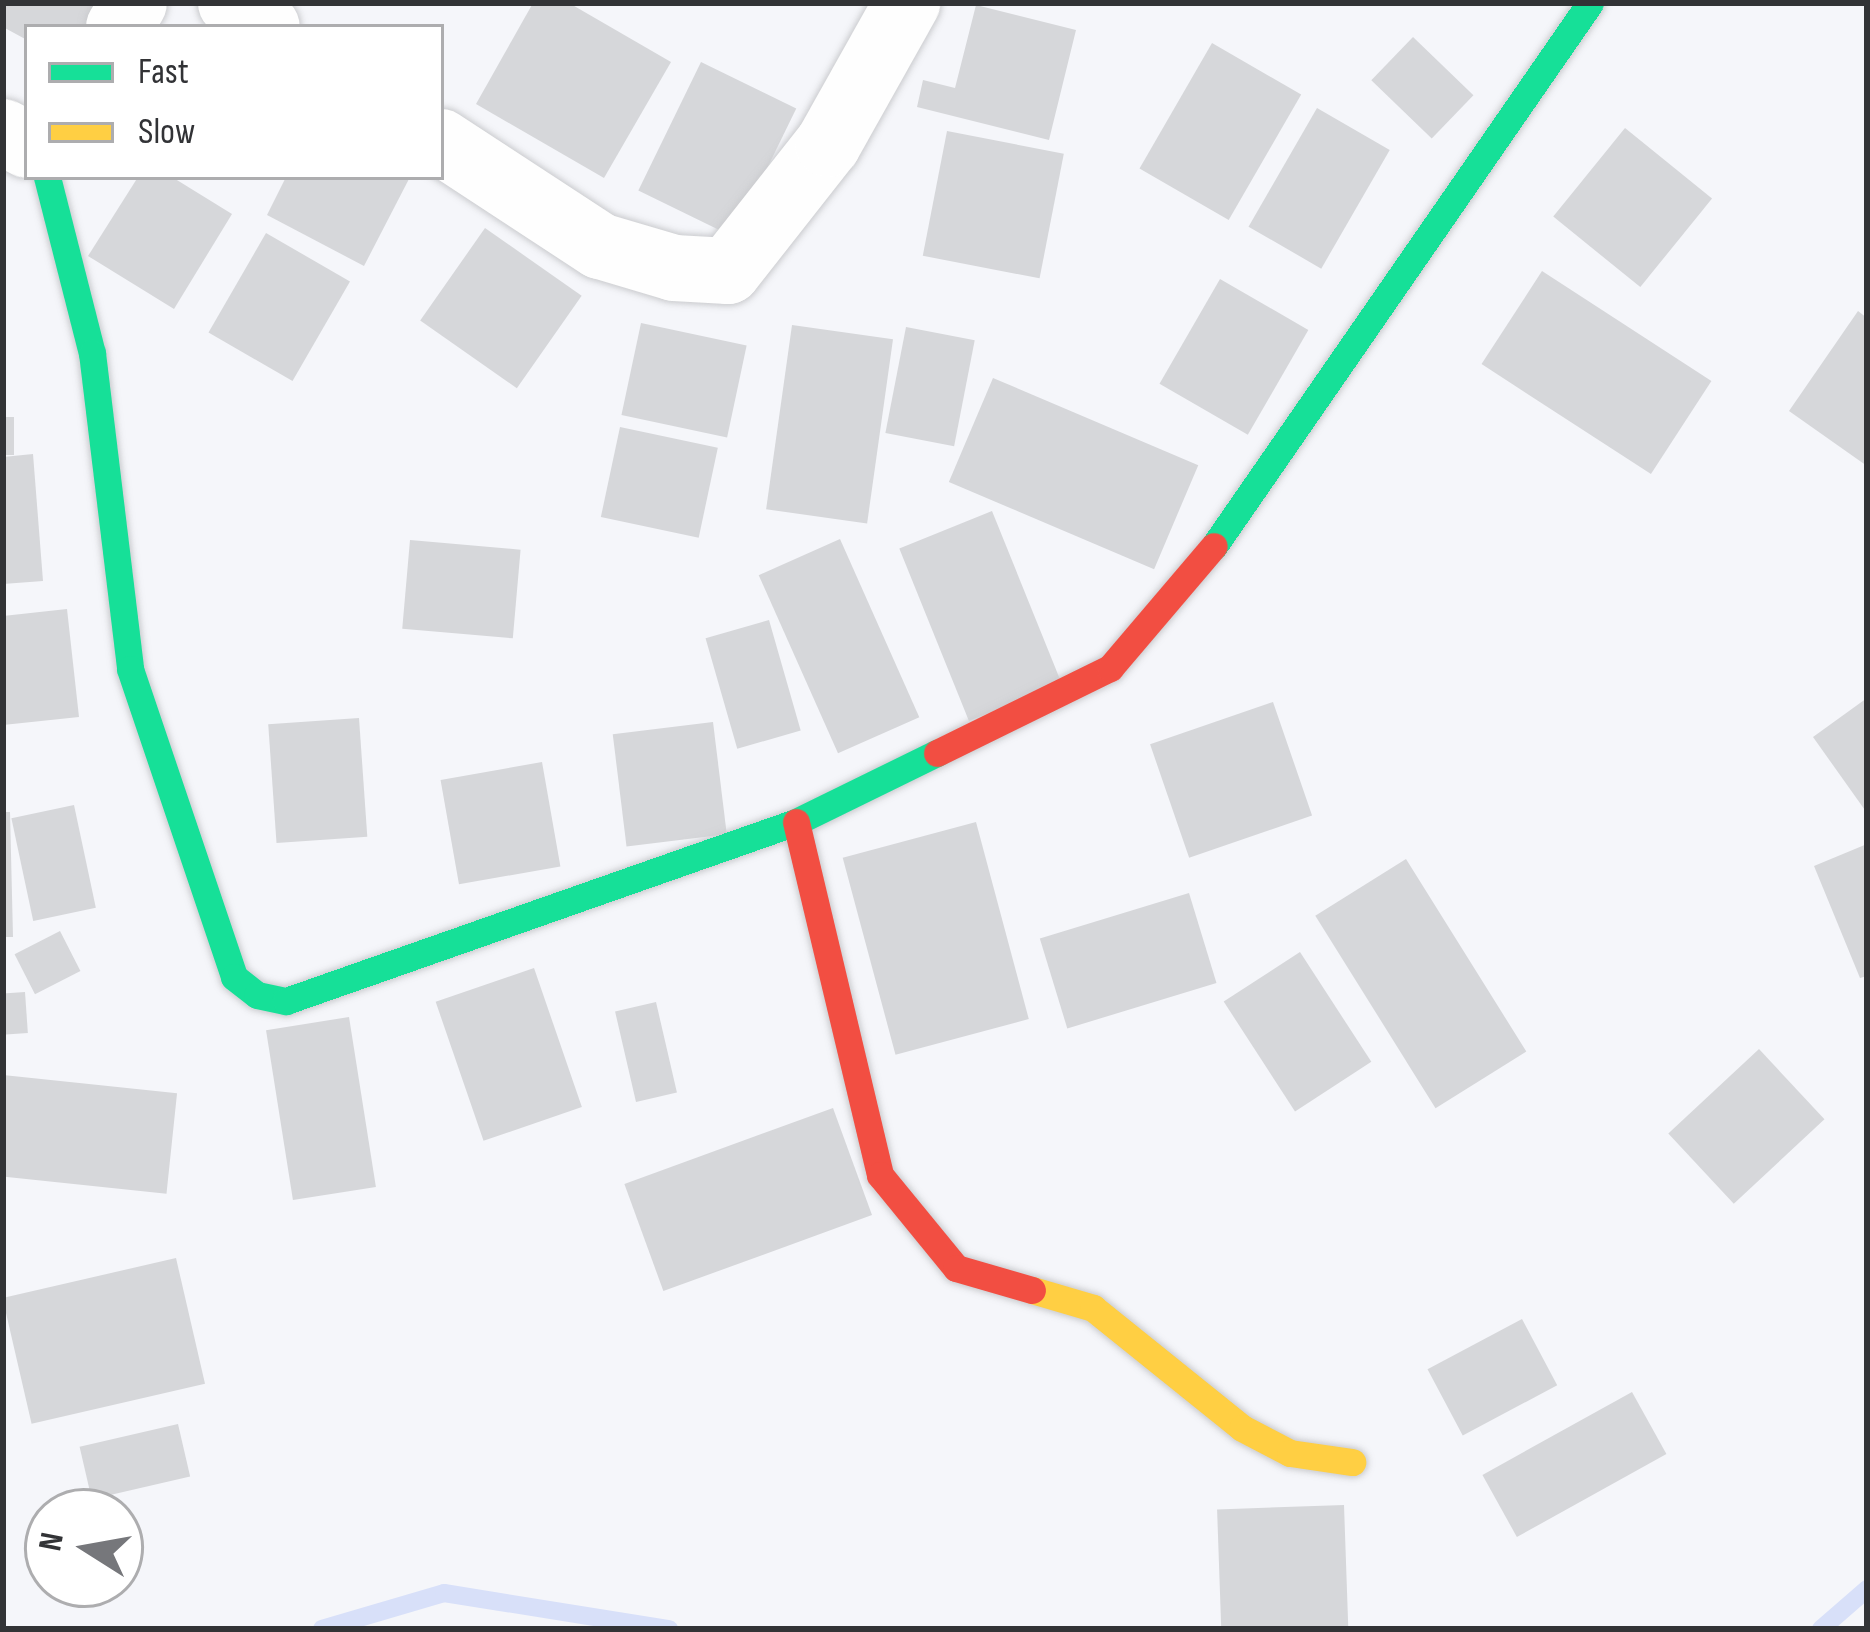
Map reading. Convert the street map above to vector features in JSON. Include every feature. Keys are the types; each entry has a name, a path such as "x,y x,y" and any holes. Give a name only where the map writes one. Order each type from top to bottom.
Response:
{"street":[{"path":"231,3 262,24"},
{"path":"444,144 600,247 659,265 728,272 828,144 907,3"},
{"path":"48,180 92,353 130,669 234,977 257,995 286,1000 796,822 1110,668 1164,614 1590,3"},
{"path":"796,822 880,1175 932,1247 956,1268 1094,1308 1242,1428 1290,1453 1352,1462"}],"building":[{"path":"3,3 109,3 98,24 24,24 24,38 3,27"},
{"path":"533,3 569,3 671,62 604,178 476,104"},
{"path":"976,5 1076,30 1049,140 917,107 923,80 955,88"},
{"path":"1413,37 1473,95 1432,139 1371,80"},
{"path":"1212,43 1301,94 1229,220 1140,169"},
{"path":"701,62 796,108 734,237 638,191"},
{"path":"1317,108 1390,150 1321,269 1248,227"},
{"path":"1625,128 1712,198 1640,287 1553,217"},
{"path":"947,131 1064,154 1040,278 923,256"},
{"path":"136,180 177,180 232,214 174,309 88,256"},
{"path":"284,180 408,180 364,266 267,215"},
{"path":"485,228 582,296 517,388 420,321"},
{"path":"266,233 350,282 293,381 209,333"},
{"path":"1542,271 1711,381 1651,474 1482,364"},
{"path":"1220,279 1308,330 1248,435 1160,384"},
{"path":"1858,311 1867,318 1867,466 1789,411"},
{"path":"641,323 747,345 727,437 621,415"},
{"path":"792,325 893,339 867,523 766,509"},
{"path":"906,327 975,340 954,446 885,433"},
{"path":"993,378 1198,465 1154,569 949,482"},
{"path":"3,417 14,417 14,455 3,455"},
{"path":"620,427 718,448 699,538 601,517"},
{"path":"33,454 43,581 3,584 3,457"},
{"path":"992,511 1062,683 969,721 899,548"},
{"path":"840,539 919,717 838,753 759,575"},
{"path":"410,540 521,550 513,638 402,629"},
{"path":"67,609 79,717 3,725 3,616"},
{"path":"769,620 801,731 737,749 706,638"},
{"path":"1867,698 1867,813 1813,737"},
{"path":"1273,702 1312,815 1189,858 1150,744"},
{"path":"359,718 367,837 277,843 268,724"},
{"path":"713,722 727,834 627,846 613,734"},
{"path":"542,762 560,866 459,884 441,780"},
{"path":"74,805 96,908 33,921 11,818"},
{"path":"3,812 10,812 13,937 3,937"},
{"path":"976,822 1029,1019 896,1055 843,858"},
{"path":"1867,844 1867,976 1860,978 1814,866"},
{"path":"1406,859 1526,1052 1436,1108 1315,916"},
{"path":"1189,893 1216,983 1067,1029 1040,939"},
{"path":"60,931 80,971 35,994 15,954"},
{"path":"1300,952 1371,1062 1295,1111 1224,1002"},
{"path":"534,968 582,1107 484,1141 436,1002"},
{"path":"25,992 28,1033 6,1034 3,994"},
{"path":"656,1002 677,1093 636,1102 615,1011"},
{"path":"349,1017 376,1187 293,1200 266,1030"},
{"path":"1759,1049 1824,1119 1734,1204 1668,1134"},
{"path":"3,1075 177,1093 166,1194 3,1177"},
{"path":"833,1108 872,1215 663,1291 624,1184"},
{"path":"176,1258 205,1384 32,1424 3,1298"},
{"path":"1522,1319 1557,1385 1463,1435 1428,1369"},
{"path":"1632,1392 1666,1454 1517,1537 1482,1475"},
{"path":"178,1424 190,1477 141,1488 89,1488 80,1447"},
{"path":"1344,1505 1348,1629 1221,1629 1217,1509"}],"waterway":[{"path":"1821,1629 1867,1589"},
{"path":"322,1629 444,1593 669,1629"}],"traffic: fast":[{"path":"1214,546 1590,3"},
{"path":"48,180 92,353 130,669 234,977 257,995 286,1001 796,822 937,753"}],"traffic: slow":[{"path":"1032,1290 1093,1308 1242,1428 1290,1453 1352,1462"}],"traffic: jam":[{"path":"937,753 1110,668 1214,546"},
{"path":"796,822 880,1175 956,1268 1032,1290"}]}
